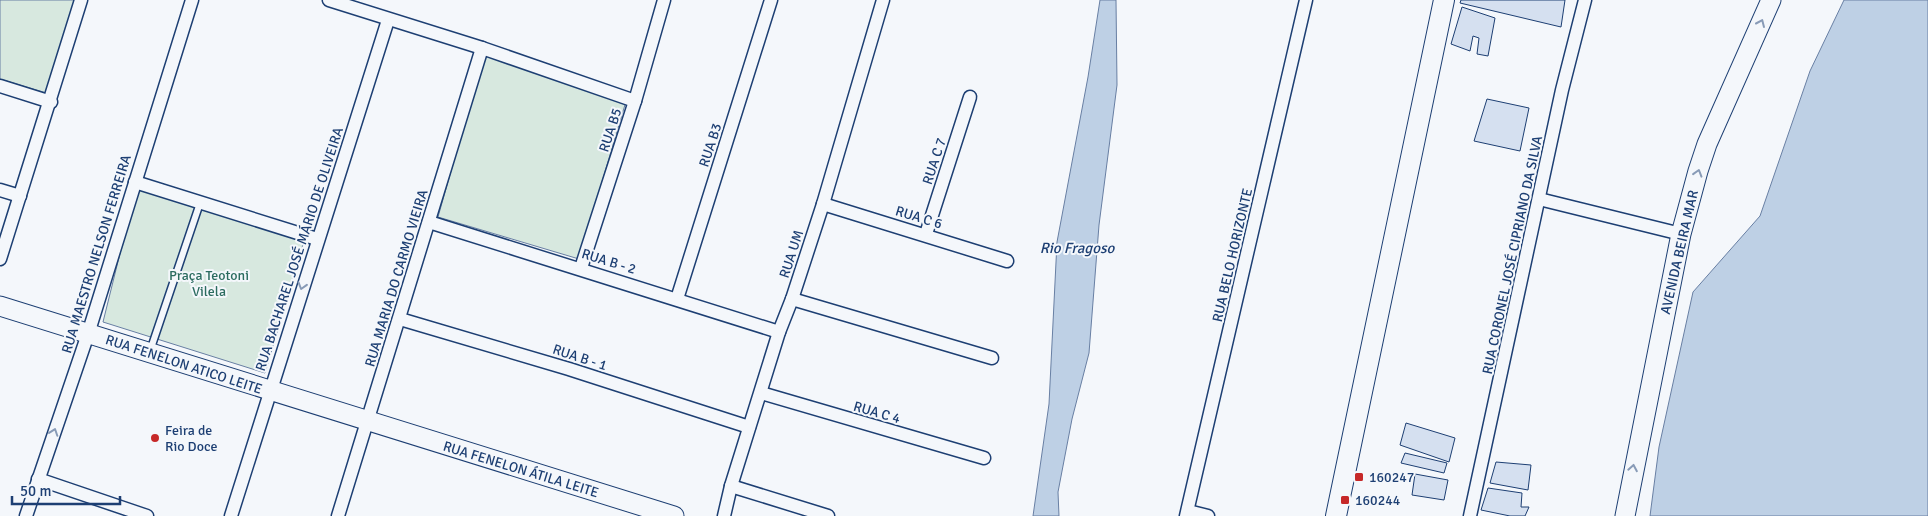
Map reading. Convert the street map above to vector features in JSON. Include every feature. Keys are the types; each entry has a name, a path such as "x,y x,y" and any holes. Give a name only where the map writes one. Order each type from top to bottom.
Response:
{"main road":[{"path":"1336,516 1444,0"}],"street":[{"path":"0,259 82,0"},
{"name":"RUA MAESTRO NELSON FERREIRA","path":"26,516 88,334 192,0"},
{"path":"329,0 482,48 635,100"},
{"name":"RUA B5","path":"581,268 635,100 664,0"},
{"name":"RUA B3","path":"677,298 771,0"},
{"name":"RUA UM","path":"724,516 731,486 779,332 823,204 883,0"},
{"name":"RUA BELO HORIZONTE","path":"1187,514 1306,0"},
{"name":"RUA CORONEL JOSÉ CIPRIANO DA SILVA","path":"1470,516 1562,90 1585,0"},
{"name":"AVENIDA BEIRA MAR","path":"1625,516 1642,421 1681,234 1707,144 1771,0"},
{"name":"RUA BACHAREL JOSÉ MÁRIO DE OLIVEIRA","path":"231,516 317,239 388,20"},
{"name":"RUA MARIA DO CARMO VIEIRA","path":"338,516 482,48"},
{"path":"0,86 51,102"},
{"name":"RUA C 7","path":"926,234 970,97"},
{"path":"135,182 317,239"},
{"path":"0,190 20,196"},
{"path":"1539,199 1681,234"},
{"name":"RUA C 6","path":"823,204 1007,260"},
{"name":"RUA B - 2","path":"430,222 677,298 779,332"},
{"path":"792,298 992,358"},
{"name":"RUA FENELON ATICO LEITE","path":"0,306 368,422"},
{"name":"RUA B - 1","path":"400,319 569,369 749,427"},
{"name":"RUA C 4","path":"761,393 984,458"},
{"name":"RUA FENELON ÁTILA LEITE","path":"368,422 674,516"},
{"path":"38,479 131,514 147,516"},
{"path":"731,486 828,516"},
{"path":"1187,514 1208,516"}],"lane":[{"path":"150,354 200,203"}],"green space":[{"path":"0,0 75,0 46,93 0,79"},
{"path":"484,54 627,98 579,259 438,217"},
{"name":"Praça Teotoni Vilela","path":"136,189 304,241 265,373 103,322"}],"water":[{"name":"Rio Fragoso","path":"1100,0 1116,0 1117,85 1099,225 1089,353 1072,419 1058,492 1059,516 1033,516 1049,404 1057,242 1088,77"},
{"path":"1844,0 1928,0 1928,516 1650,516 1659,447 1693,292 1760,216 1810,71"}],"building":[{"path":"1461,0 1565,0 1561,27 1460,3"},
{"path":"1462,7 1495,18 1488,56 1477,54 1479,38 1473,36 1470,51 1451,44"},
{"path":"1487,99 1529,108 1520,151 1474,141"},
{"path":"1406,423 1455,438 1449,462 1400,445"},
{"path":"1405,453 1447,463 1444,473 1401,463"},
{"path":"1496,462 1531,465 1528,490 1490,483"},
{"path":"1415,474 1448,480 1444,500 1412,495"},
{"path":"1488,488 1522,493 1521,507 1529,507 1525,516 1510,516 1481,510"}],"place":[{"name":"Feira de Rio Doce","path":"155,438"},
{"name":"160247","path":"1359,477"},
{"name":"160244","path":"1345,500"}]}
